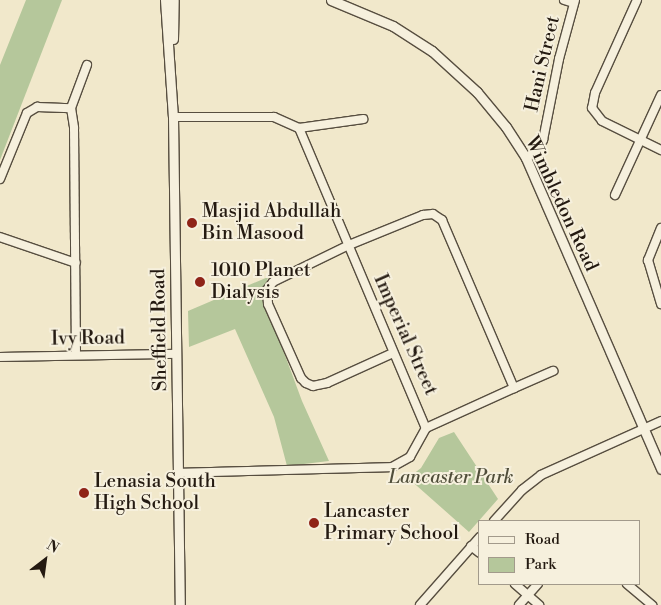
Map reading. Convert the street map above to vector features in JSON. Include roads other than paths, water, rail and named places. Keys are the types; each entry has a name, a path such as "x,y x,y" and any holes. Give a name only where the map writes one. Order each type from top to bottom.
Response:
{"street":[{"name":"Sheffield Road","path":"165,0 171,54 173,118 180,605"},
{"name":"Sheffield Road","path":"171,54 174,0"},
{"name":"Wimbledon Road","path":"331,0 393,26 432,51 477,92 526,158 661,469"},
{"path":"564,0 575,2"},
{"path":"637,0 595,93 592,108 602,121 661,150"},
{"name":"Hani Street","path":"526,158 538,150 543,140 557,67 575,2"},
{"path":"76,355 74,128 71,108 87,65"},
{"path":"615,195 661,95"},
{"path":"0,179 27,113 37,107 71,108"},
{"path":"173,118 274,117 299,128 362,119"},
{"name":"Imperial Street","path":"299,128 393,353 410,385 426,428"},
{"path":"393,353 327,383 313,386 306,383 301,378 268,304 266,290 273,282 349,245 423,214 438,216 514,388"},
{"path":"661,228 648,260 661,304"},
{"path":"0,237 76,263"},
{"name":"Ivy Road","path":"0,358 176,354"},
{"path":"178,473 392,466 410,457 426,428 553,372"},
{"path":"495,520 532,481 661,421"},
{"path":"420,605 478,539"},
{"path":"472,546 478,551"},
{"path":"516,585 539,605"},
{"path":"519,605 537,585"},
{"path":"628,585 652,605"}],"place":[{"name":"Masjid Abdullah Bin Masood","path":"192,223"},
{"name":"1010 Planet Dialysis","path":"200,282"},
{"name":"Lenasia South High School","path":"84,493"},
{"name":"Lancaster Primary School","path":"314,523"}],"park label":[{"name":"Lancaster Park","path":"451,478"}]}
